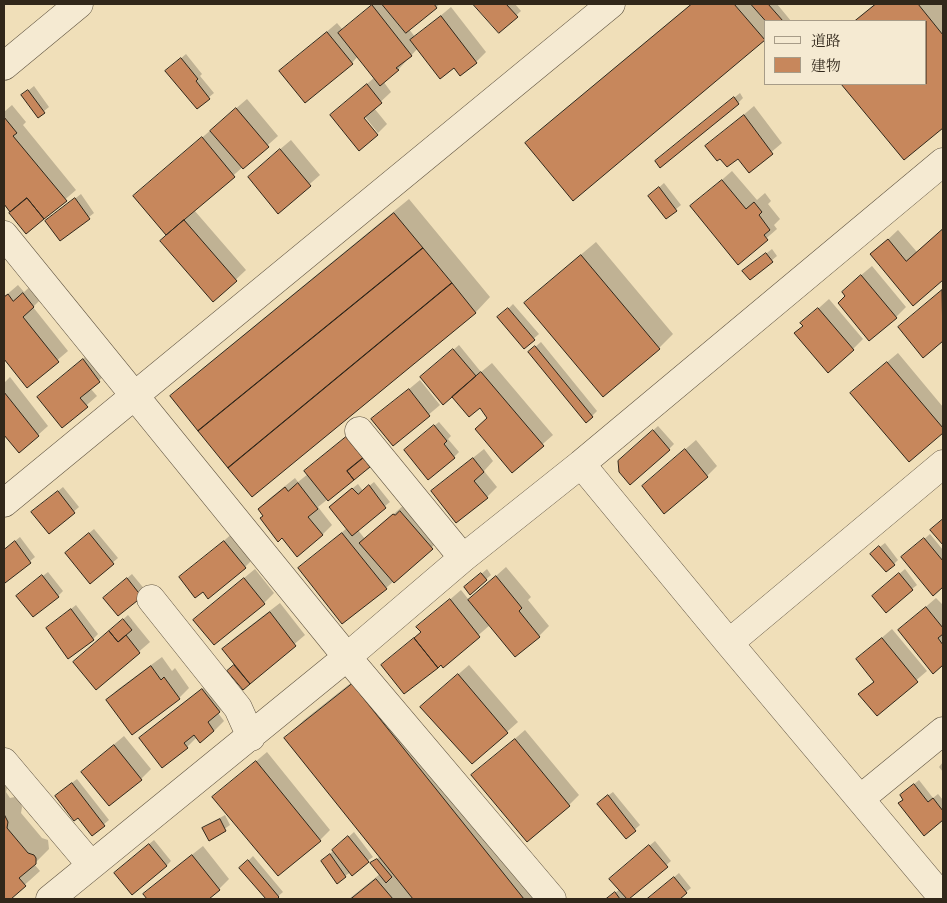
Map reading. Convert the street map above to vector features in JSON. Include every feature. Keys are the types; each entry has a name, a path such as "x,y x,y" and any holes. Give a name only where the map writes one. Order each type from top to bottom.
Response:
{"street":[{"path":"4,66 79,4"},
{"path":"4,503 612,4"},
{"path":"50,899 251,737 463,558 581,464 943,162"},
{"path":"4,235 347,657 552,899"},
{"path":"358,431 463,558"},
{"path":"581,464 943,898"},
{"path":"729,643 943,464"},
{"path":"151,599 238,708 251,737"},
{"path":"860,799 943,731"},
{"path":"4,762 91,865"}],"building":[{"path":"382,4 434,4 437,8 406,33"},
{"path":"473,4 506,4 518,17 499,33"},
{"path":"692,4 734,4 764,39 764,41 573,201 525,143"},
{"path":"751,4 768,4 782,20 765,20"},
{"path":"876,4 918,4 943,35 943,128 904,160 842,85 927,85 927,20 856,20"},
{"path":"372,5 412,56 396,68 399,70 380,86 338,33"},
{"path":"441,16 477,63 460,76 454,68 440,79 410,40"},
{"path":"327,32 353,64 305,103 279,71"},
{"path":"181,58 198,79 196,81 210,99 197,109 165,71"},
{"path":"367,84 382,103 364,118 378,135 359,151 330,115"},
{"path":"28,90 45,113 38,118 21,95"},
{"path":"734,97 739,104 660,168 655,161"},
{"path":"236,108 269,147 243,169 210,131"},
{"path":"744,115 773,154 749,173 738,159 727,167 720,159 717,161 705,146"},
{"path":"4,117 17,133 13,136 67,201 44,219 27,198 10,212 4,204"},
{"path":"202,137 235,177 166,235 133,196"},
{"path":"280,149 311,186 278,214 248,177"},
{"path":"722,180 746,209 754,202 762,212 759,215 770,230 764,235 768,240 738,265 690,206"},
{"path":"659,187 677,211 666,219 648,196"},
{"path":"27,198 44,219 26,234 9,213"},
{"path":"75,198 90,219 60,241 45,221"},
{"path":"394,213 423,248 198,431 170,396"},
{"path":"184,220 237,281 213,302 160,241"},
{"path":"942,230 943,280 913,306 870,254 888,239 906,261"},
{"path":"423,248 452,283 228,468 198,431"},
{"path":"766,253 773,262 750,280 742,271"},
{"path":"581,255 660,349 603,397 524,303"},
{"path":"861,275 897,318 869,341 838,303 845,296 842,292"},
{"path":"452,283 476,313 252,497 228,468"},
{"path":"942,290 943,341 923,358 898,327"},
{"path":"23,293 34,307 23,317 59,362 27,388 4,359 4,297 8,294 13,301"},
{"path":"508,308 535,340 524,349 497,317"},
{"path":"818,308 854,350 828,373 794,333 803,326 800,323"},
{"path":"535,346 593,417 586,423 528,352"},
{"path":"453,349 476,376 443,405 420,377"},
{"path":"83,359 100,382 80,398 88,407 62,428 37,397"},
{"path":"887,362 943,428 943,433 909,462 850,393"},
{"path":"481,372 544,446 512,473 475,429 487,418 480,408 469,417 452,397"},
{"path":"409,389 430,416 393,446 371,419"},
{"path":"4,392 39,436 19,453 4,435"},
{"path":"434,425 447,441 444,444 455,458 428,480 404,450"},
{"path":"653,430 670,450 630,485 619,472 618,461"},
{"path":"346,437 363,458 347,471 354,480 328,501 304,471"},
{"path":"685,449 708,477 664,514 642,486"},
{"path":"363,458 370,467 354,480 347,471"},
{"path":"473,458 484,472 474,481 488,498 456,523 431,491"},
{"path":"298,483 318,509 308,517 323,535 297,557 282,538 278,542 260,518 263,516 258,509 285,487 288,491"},
{"path":"369,485 386,508 352,536 329,507 352,488 358,494"},
{"path":"58,491 75,513 49,534 31,512"},
{"path":"400,511 433,549 394,583 359,543 393,514 395,515"},
{"path":"943,519 943,545 930,530"},
{"path":"89,533 114,564 90,584 65,553"},
{"path":"342,533 387,589 342,624 298,568"},
{"path":"924,538 943,561 943,587 933,596 901,557"},
{"path":"15,541 31,563 5,583 4,550"},
{"path":"224,541 246,568 208,599 203,592 195,598 179,577"},
{"path":"879,546 895,565 886,572 870,554"},
{"path":"481,573 487,580 470,595 464,587"},
{"path":"899,573 913,590 886,613 872,596"},
{"path":"42,575 59,597 33,617 16,596"},
{"path":"496,576 522,608 519,611 540,637 515,657 468,600"},
{"path":"127,578 142,597 118,616 103,598"},
{"path":"244,578 265,604 214,645 193,620"},
{"path":"450,599 480,637 443,668 441,665 438,668 414,638 421,632 416,627"},
{"path":"926,607 943,628 943,634 938,638 943,645 943,665 933,674 898,630"},
{"path":"71,609 94,640 68,659 46,628"},
{"path":"270,612 296,646 250,684 222,649"},
{"path":"123,619 132,630 118,642 109,631"},
{"path":"109,631 118,642 126,635 140,653 96,690 73,662"},
{"path":"414,638 438,668 404,694 381,665"},
{"path":"882,638 918,682 877,716 858,694 874,682 856,659"},
{"path":"234,665 250,684 243,690 227,671"},
{"path":"151,666 161,680 164,677 180,699 132,735 106,700"},
{"path":"458,674 508,733 472,764 420,707"},
{"path":"352,684 524,899 413,899 284,738"},
{"path":"202,689 220,712 208,722 214,731 200,743 194,735 184,743 188,748 162,768 139,738"},
{"path":"515,739 570,806 527,842 471,775"},
{"path":"114,745 142,780 109,806 81,772"},
{"path":"256,761 321,841 278,876 212,797"},
{"path":"72,783 105,826 92,836 78,818 74,821 55,796"},
{"path":"914,784 928,802 933,798 943,811 943,820 924,836 898,803 903,800 900,795"},
{"path":"608,795 636,831 626,839 597,804"},
{"path":"4,814 8,822 7,828 28,853 36,858 36,864 19,878 26,886 11,899 4,899"},
{"path":"220,819 226,831 209,841 202,828"},
{"path":"348,836 369,862 352,876 332,850"},
{"path":"149,844 167,866 132,895 114,873"},
{"path":"649,845 668,867 627,899 609,879"},
{"path":"330,854 346,877 337,884 321,861"},
{"path":"192,855 220,890 209,899 147,899 143,894"},
{"path":"377,859 392,877 386,883 370,863"},
{"path":"248,860 279,897 277,899 266,899 239,868"},
{"path":"674,877 687,893 680,899 647,899"},
{"path":"376,879 393,899 351,899"},
{"path":"615,892 620,899 606,899"}]}
